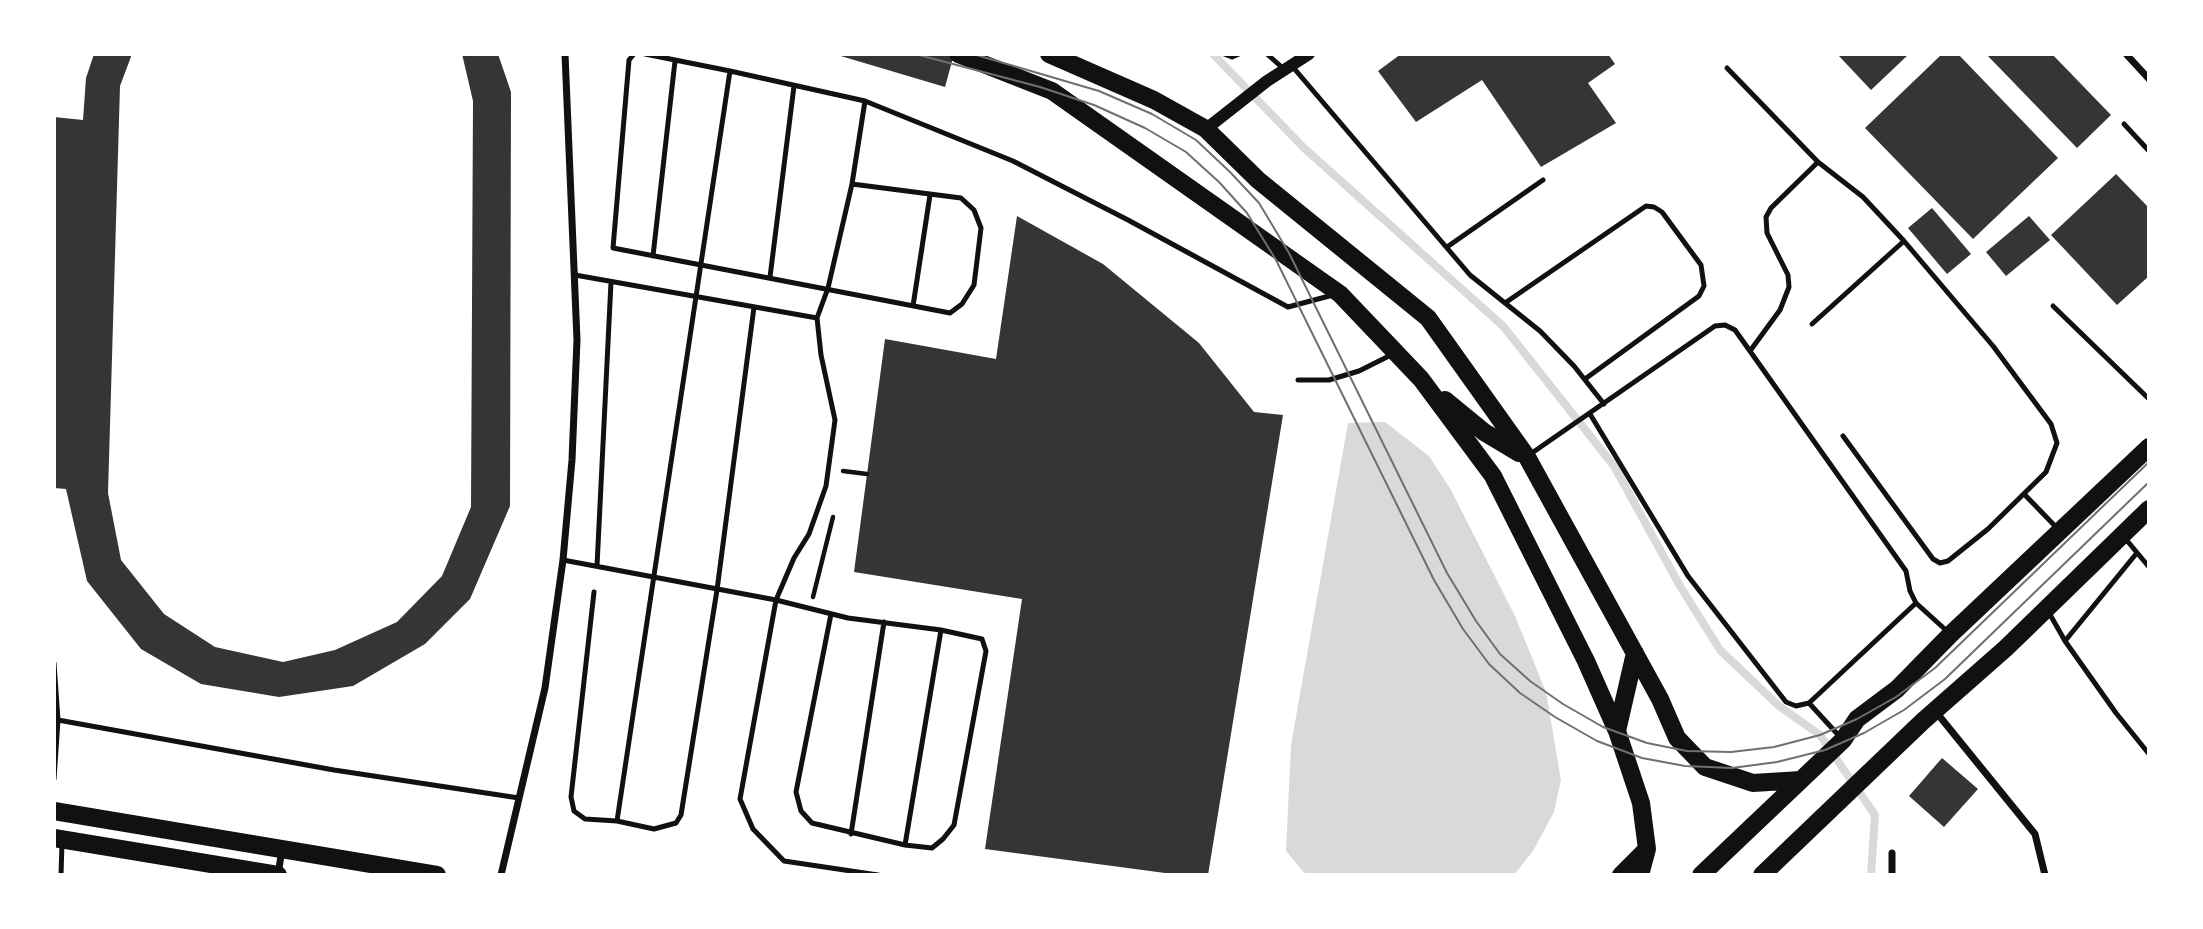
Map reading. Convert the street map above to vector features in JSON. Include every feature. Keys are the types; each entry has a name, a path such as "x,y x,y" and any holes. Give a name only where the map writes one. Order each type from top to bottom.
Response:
{"main road":[{"path":"958,54 1052,90 1340,293 1421,379 1484,432 1527,457"},
{"path":"1048,54 1076,60 1206,129 1258,180 1428,318 1527,457 1635,653 1677,738 1705,767 1753,783 1806,775"},
{"path":"1421,379 1493,476 1586,661 1617,731 1641,803 1647,849 1640,875"},
{"path":"1701,875 1840,743 1857,719 1897,690 1951,634 2149,447"},
{"path":"1762,875 1935,711 2006,649 2149,509"},
{"path":"1617,731 1635,653"},
{"path":"54,811 437,875"},
{"path":"58,839 278,875"},
{"path":"1621,875 1647,849"}],"street":[{"path":"501,875 545,688 563,559 572,460 577,340 565,54"},
{"path":"1206,129 1267,81 1309,54"},
{"path":"2126,54 2149,79"},
{"path":"1935,711 2035,834 2046,875"},
{"path":"278,875 282,849"},
{"path":"1892,853 1892,875"}],"lane":[{"path":"634,54 629,61 613,248 950,313 962,303 974,285 981,228 974,210 961,198 852,184"},
{"path":"645,54 864,101 1013,161 1288,307 1340,293"},
{"path":"1223,54 1232,57 1239,54"},
{"path":"1267,54 1288,68 1470,275 1540,331 1585,379 1604,404"},
{"path":"653,256 675,61"},
{"path":"1727,68 1818,162 1863,197 1904,241 1993,346 2051,424 2057,443 2046,472 1987,529 1948,561 1941,563 1933,559 1843,436"},
{"path":"617,821 730,71"},
{"path":"770,277 794,86"},
{"path":"864,101 852,184 828,288 817,318 821,355 835,420 826,486 809,534 794,558 776,600 740,799 753,829 784,860 878,875"},
{"path":"2124,124 2149,151"},
{"path":"1749,351 1780,310 1789,287 1788,275 1766,233 1766,217 1771,208 1818,162"},
{"path":"1447,247 1543,180"},
{"path":"913,306 930,195"},
{"path":"1505,303 1646,206 1662,212 1701,265 1704,286 1699,296 1585,379"},
{"path":"1812,324 1904,241"},
{"path":"575,275 817,318"},
{"path":"597,565 611,282"},
{"path":"2053,306 2149,399"},
{"path":"594,592 571,797 574,811 585,819 617,821 654,829 676,823 681,816 717,590 754,307"},
{"path":"1527,457 1714,326 1725,325 1735,330 1906,571 1910,591 1916,603 1951,634"},
{"path":"1298,380 1329,380 1396,353"},
{"path":"1590,414 1688,576 1786,702 1796,706 1810,703 1916,603"},
{"path":"2024,494 2059,530"},
{"path":"2123,534 2136,554 2149,567"},
{"path":"2065,641 2136,554"},
{"path":"563,559 776,600 831,614 941,630 982,639 986,650 954,825 932,848 851,834 812,823 801,811 796,792 831,614"},
{"path":"2046,607 2065,641 2149,754"},
{"path":"851,834 884,622"},
{"path":"905,845 941,630"},
{"path":"54,663 58,720 54,779"},
{"path":"1810,703 1840,743"},
{"path":"58,720 334,770 519,798"},
{"path":"58,839 61,875"}],"path":[{"path":"828,469 867,474"},
{"path":"842,484 845,471"},
{"path":"810,608 835,509"}],"shaded area":[{"path":"1385,422 1429,456 1451,490 1515,616 1546,692 1561,780 1554,812 1533,851 1514,875 1306,875 1286,851 1291,745 1348,423"}],"building":[{"path":"94,54 132,54 120,86 108,493 121,560 164,614 215,647 283,662 335,650 397,622 442,576 471,507 473,101 462,54 498,54 511,92 510,506 470,599 425,644 353,686 279,697 201,684 141,649 87,581 66,489 54,488 54,117 83,120 86,78"},
{"path":"834,54 954,54 945,87"},
{"path":"1401,54 1608,54 1615,64 1588,83 1616,123 1541,167 1482,80 1416,122 1378,71"},
{"path":"1909,54 1871,90 1839,56"},
{"path":"1942,54 1958,54 2058,158 1973,239 1865,128"},
{"path":"1986,54 2052,54 2111,115 2077,148"},
{"path":"2116,174 2149,208 2149,276 2117,305 2051,235"},
{"path":"1932,208 1971,254 1947,274 1908,228"},
{"path":"1017,216 1103,264 1199,343 1254,412 1283,415 1208,875 1180,875 985,849 1022,599 854,572 885,339 996,359"},
{"path":"2029,216 2050,240 2006,276 1986,252"},
{"path":"1942,758 1978,789 1944,827 1909,796"}],"waterway":[{"path":"1213,54 1304,148 1503,326 1614,466 1680,586 1720,650 1779,706 1820,735 1875,815 1871,875"}],"tram line":[{"path":"915,54 1040,87 1094,105 1145,128 1186,152 1219,182 1247,213 1276,260 1434,580 1463,629 1489,664 1520,693 1597,741 1642,758 1685,766 1732,768 1777,762 1825,750 1864,733 1904,710 1945,679 2149,482"},
{"path":"973,54 1099,91 1152,114 1196,140 1230,172 1259,203 1289,253 1447,573 1500,654 1530,681 1563,704 1603,727 1647,743 1687,751 1731,752 1774,747 1820,735 1857,719 1896,697 1935,668 2149,462"}]}
